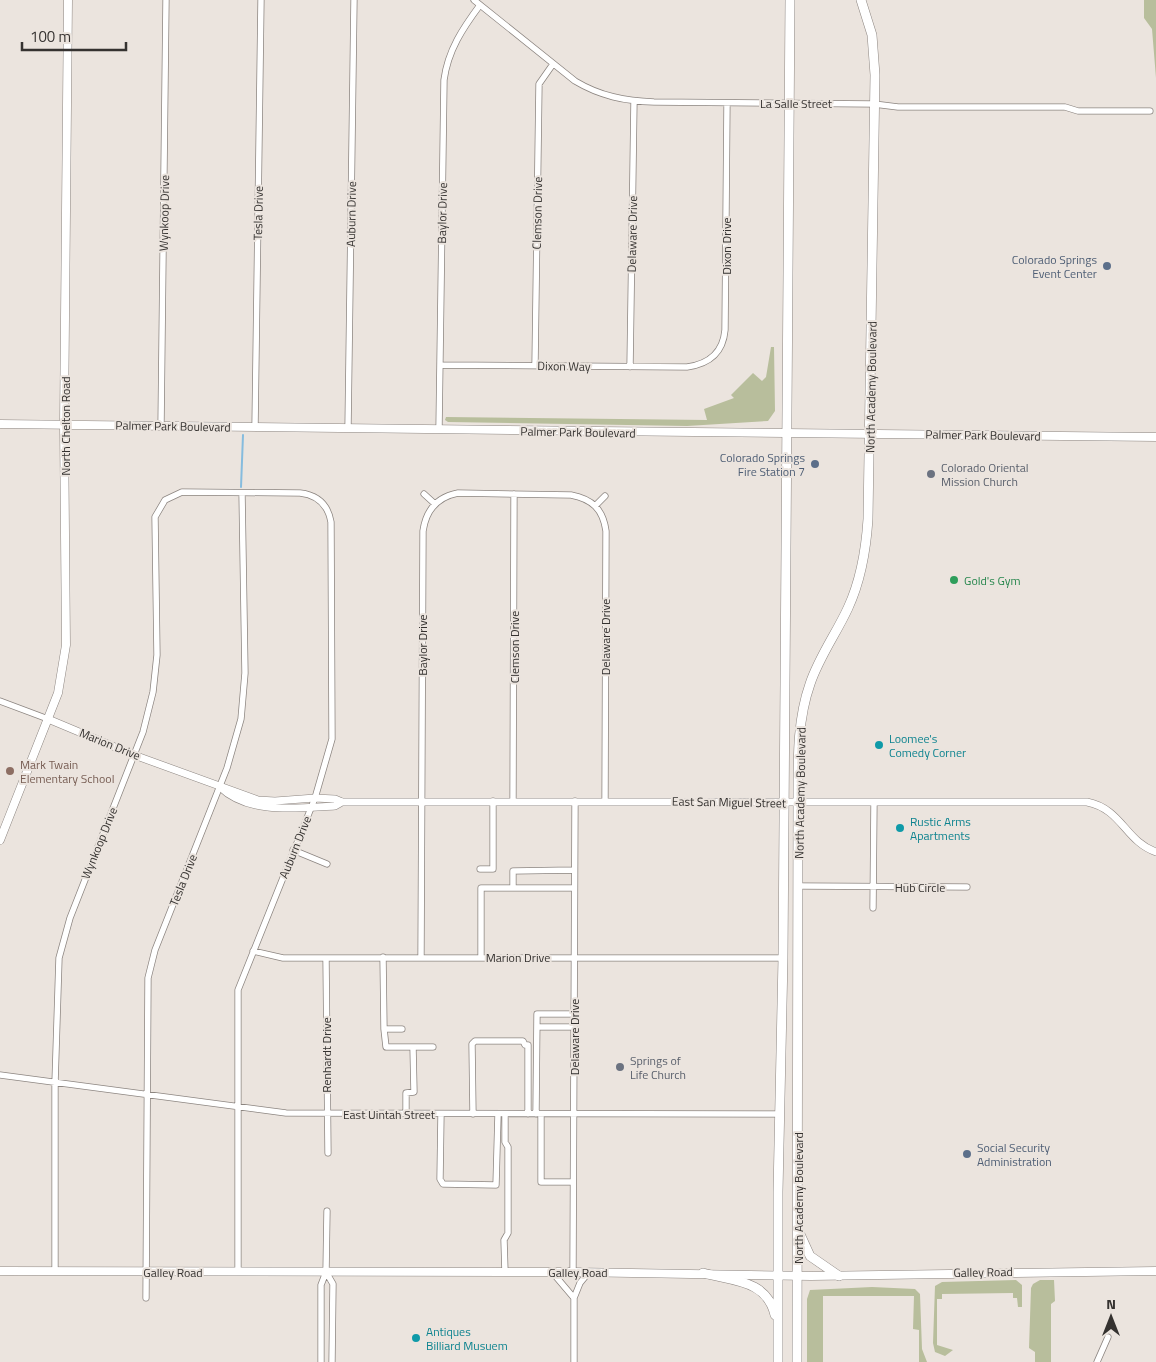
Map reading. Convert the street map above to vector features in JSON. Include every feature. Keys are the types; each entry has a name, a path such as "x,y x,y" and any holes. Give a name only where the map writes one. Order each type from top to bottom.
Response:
{"highway":[{"name":"North Academy Boulevard","path":"778,1362 780,1114 784,958 790,0"},
{"name":"North Academy Boulevard","path":"797,1362 799,747 805,701 816,668 852,598 866,545 871,433 874,47 861,0"},
{"path":"797,1226 810,1256 839,1276"},
{"path":"703,1273 754,1286 764,1292 773,1309 778,1331"}],"main road":[{"name":"North Chelton Road","path":"0,840 61,682 66,645 64,424 68,0"},
{"name":"Palmer Park Boulevard","path":"0,424 1156,437"},
{"name":"Galley Road","path":"0,1271 589,1272 798,1276 1156,1271"}],"street":[{"name":"Wynkoop Drive","path":"161,426 166,0"},
{"name":"Tesla Drive","path":"255,427 261,0"},
{"name":"Auburn Drive","path":"348,428 354,0"},
{"name":"La Salle Street","path":"474,0 575,81 593,91 634,101 874,104 898,107 1065,107 1078,111 1150,111"},
{"name":"Baylor Drive","path":"439,430 444,80 448,60 456,40 480,5"},
{"name":"Clemson Drive","path":"535,366 539,84 553,64"},
{"name":"Delaware Drive","path":"630,367 634,101"},
{"name":"Dixon Drive","path":"687,367 703,364 711,360 724,341 727,103"},
{"name":"Dixon Way","path":"441,365 687,367"},
{"name":"Wynkoop Drive","path":"55,1271 56,982 61,945 147,719 155,675 154,523 158,510 165,500 177,493 242,492"},
{"name":"Tesla Drive","path":"146,1298 146,1096 150,970 220,787 238,732 244,690 242,492"},
{"name":"Auburn Drive","path":"238,1272 238,990 315,798 332,739 333,701 330,514 320,500 307,494 242,492"},
{"path":"424,494 435,504 444,497 458,493 571,495 596,505 605,496"},
{"name":"Clemson Drive","path":"513,801 514,494"},
{"name":"Baylor Drive","path":"421,957 423,531 425,517 435,504"},
{"name":"Delaware Drive","path":"596,505 602,515 606,531 605,801"},
{"name":"Marion Drive","path":"0,700 134,755 220,787 265,801 315,798"},
{"name":"Marion Drive","path":"220,787 228,795 257,805 311,807"},
{"name":"East San Miguel Street","path":"315,798 335,799 342,802 1087,802 1110,811 1137,841 1156,852"},
{"path":"480,869 493,869 493,801"},
{"name":"Delaware Drive","path":"573,1272 575,801"},
{"name":"East San Miguel Street","path":"311,807 335,806 342,802"},
{"path":"873,908 874,802"},
{"path":"293,850 327,864"},
{"path":"512,888 512,872 574,870"},
{"name":"Hub Circle","path":"799,886 966,887"},
{"path":"481,957 481,888 574,888"},
{"name":"Marion Drive","path":"253,951 275,957 326,958 784,958"},
{"path":"383,957 386,1047 433,1047"},
{"name":"Renhardt Drive","path":"326,958 328,1153"},
{"path":"573,1182 541,1182 537,1014 574,1014"},
{"path":"537,1027 574,1027"},
{"path":"384,1029 402,1029"},
{"path":"472,1114 472,1044 475,1041 523,1041 528,1046 528,1114"},
{"path":"406,1114 406,1093 414,1092 413,1047"},
{"name":"East Uintah Street","path":"0,1075 146,1096 286,1113 780,1114"},
{"path":"440,1114 440,1179 443,1184 496,1185 498,1114"},
{"path":"505,1114 505,1142 508,1147 508,1233 504,1240 505,1272"},
{"path":"321,1362 321,1285 326,1272 327,1211"},
{"path":"326,1272 333,1284 332,1362"},
{"path":"552,1272 574,1298"},
{"path":"574,1362 574,1298 580,1284 589,1272"},
{"path":"1097,1362 1108,1337"}],"green space":[{"path":"1144,0 1156,0 1156,78 1152,29 1144,18"},
{"path":"771,347 774,347 775,411 768,421 687,426 448,422 445,420 446,417 707,420 704,409 734,398 731,395 753,373 762,381 766,377"},
{"path":"1016,1280 1022,1285 1022,1307 1018,1307 1017,1298 1013,1298 1013,1293 942,1294 942,1299 937,1299 937,1345 953,1350 945,1356 935,1352 933,1343 935,1286 942,1282"},
{"path":"1040,1280 1054,1280 1055,1301 1051,1304 1051,1362 1035,1362 1035,1352 1029,1348 1031,1288 1033,1284"},
{"path":"872,1287 915,1289 920,1294 922,1349 927,1362 919,1362 919,1330 913,1329 914,1296 823,1296 823,1362 807,1362 807,1299 810,1290"}],"waterway":[{"path":"241,487 243,435"}],"place":[{"name":"Colorado Springs Event Center","path":"1107,266"},
{"name":"Colorado Springs Fire Station 7","path":"815,464"},
{"name":"Colorado Oriental Mission Church","path":"931,474"},
{"name":"Gold's Gym","path":"954,580"},
{"name":"Loomee's Comedy Corner","path":"879,745"},
{"name":"Mark Twain Elementary School","path":"10,771"},
{"name":"Rustic Arms Apartments","path":"900,828"},
{"name":"Springs of Life Church","path":"620,1067"},
{"name":"Social Security Administration","path":"967,1154"},
{"name":"Antiques Billiard Musuem","path":"416,1338"}]}
